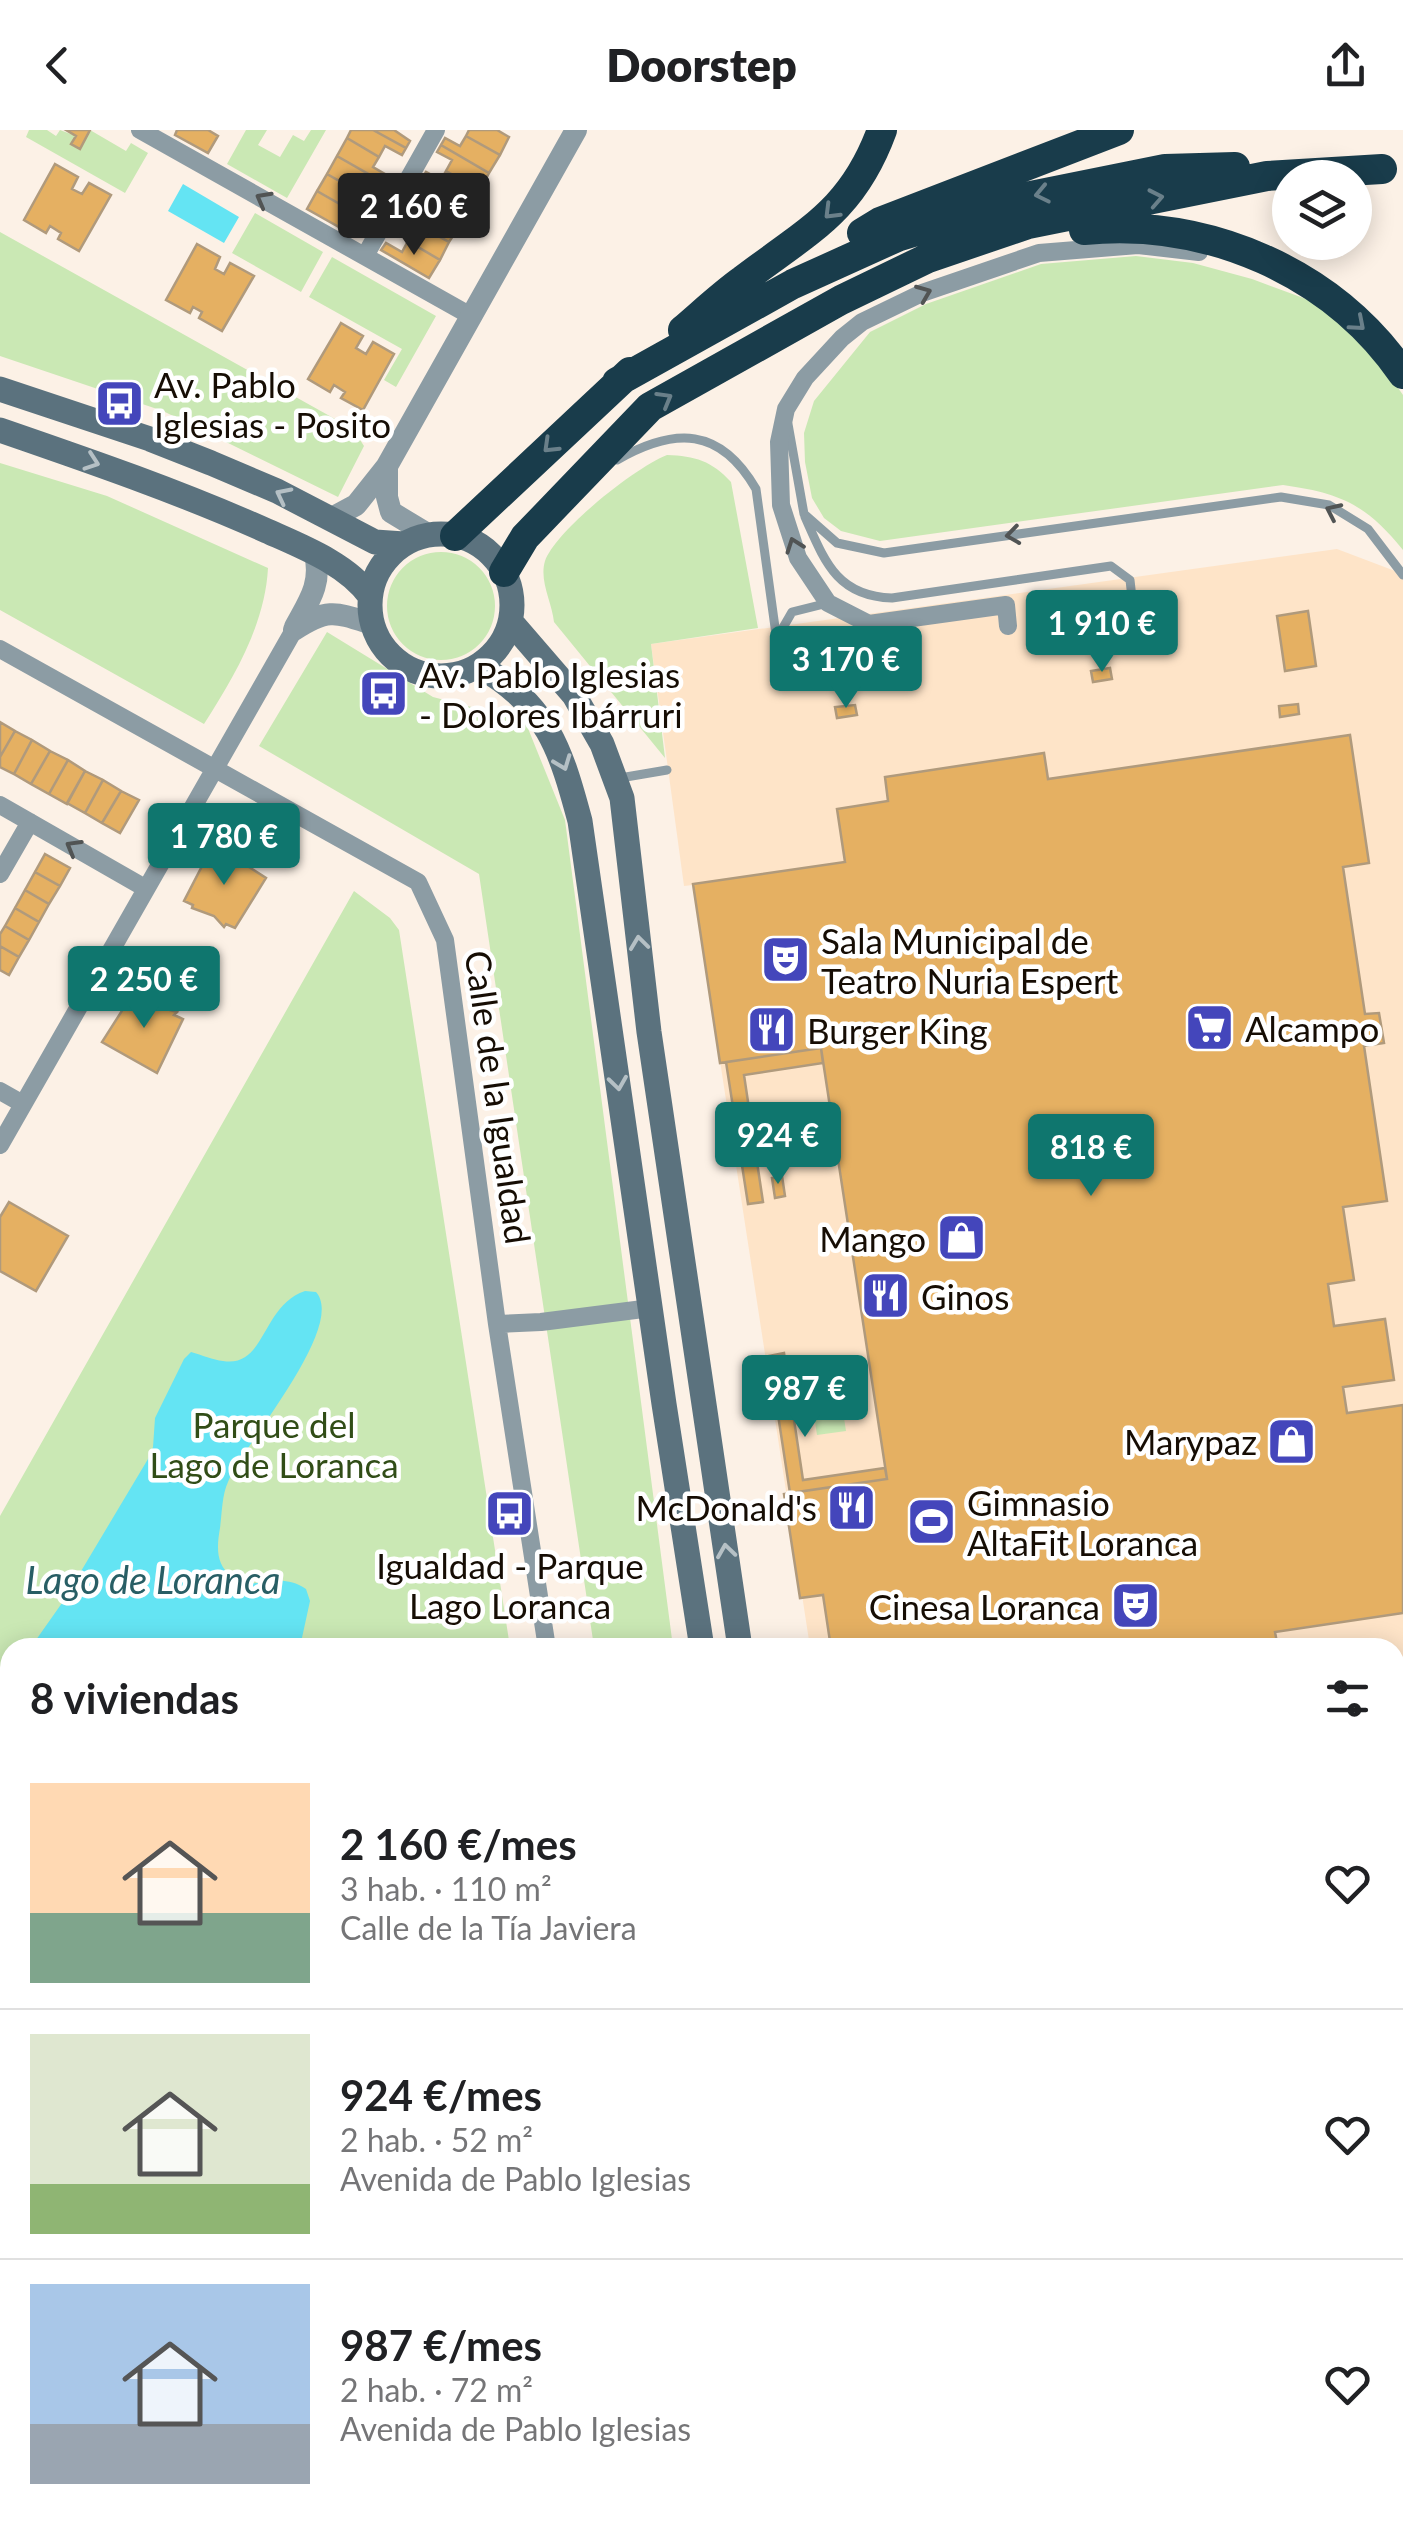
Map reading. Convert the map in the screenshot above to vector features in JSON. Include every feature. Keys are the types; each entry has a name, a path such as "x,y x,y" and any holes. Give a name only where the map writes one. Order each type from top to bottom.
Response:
{"highway":[{"path":"442,535 616,382 743,280 804,238 847,196 868,166 882,130"},
{"path":"675,337 880,222 1119,130"},
{"path":"616,382 793,284 862,253 897,238 1031,196 1164,170 1266,166 1393,170"},
{"path":"504,572 525,537 650,407 841,300 928,258 1028,224 1267,176 1393,170"},
{"path":"841,300 983,252 1060,232 1122,226 1188,233 1290,271 1384,346 1403,374"}],"main road":[{"path":"0,389 196,457 276,491 375,542 404,544 442,535 475,542 492,555 504,572 512,602 503,640 478,666 462,674 442,676 418,672 388,653 372,624 370,596 387,559 404,544"},
{"path":"0,430 211,506 315,554 358,579 370,596"},
{"path":"510,622 574,695 602,744 622,798 649,1032 739,1638"},
{"path":"478,666 508,682 539,716 564,758 576,805 700,1638"}],"street":[{"path":"141,130 470,316"},
{"path":"364,256 436,130"},
{"path":"330,520 356,505 387,466 576,130"},
{"path":"1008,626 1006,605 869,624 828,603 798,558 780,505 778,442 786,409 805,378 862,322 922,293 1039,253 1138,245 1194,251 1256,267 1322,293"},
{"path":"387,466 386,497 391,512 442,535"},
{"path":"0,1145 317,587 319,570 315,554"},
{"path":"294,630 318,614 334,612 372,624"},
{"name":"Calle de la Igualdad","path":"0,649 418,882 445,940 497,1324 545,1638"},
{"path":"0,806 146,888"},
{"path":"0,874 30,822"},
{"path":"0,1091 23,1104"},
{"path":"497,1324 651,1308"}],"lane":[{"path":"786,409 804,514 830,569 845,585 874,598 892,598 1111,566 1130,580 1132,598"},
{"path":"571,486 640,447 665,438 692,436 722,448 743,466 756,490 777,644 792,612 828,603"},
{"path":"804,514 837,543 884,553 1282,497 1328,505 1368,529 1403,575"},
{"path":"615,779 667,770"}],"shaded area":[{"path":"1337,549 1403,574 1403,1638 809,1638 693,885 684,886 651,644"}],"green space":[{"path":"29,130 47,130 56,136 60,130 76,136 72,144 90,130 126,151 131,143 148,153 125,193 26,137"},
{"path":"246,130 267,130 258,145 280,157 293,135 304,141 311,130 326,130 287,198 227,164"},
{"path":"255,213 323,252 301,292 232,253"},
{"path":"0,232 353,429 364,446 338,497 163,411 0,356"},
{"path":"1136,256 1193,263 1317,303 1375,355 1403,395 1403,550 1377,522 1350,503 1321,492 1283,485 880,541 841,531 824,518 812,498 804,433 814,401 870,332 926,304 1041,264"},
{"path":"332,257 436,316 396,387 384,380 402,349 309,297"},
{"path":"667,455 702,461 731,482 758,628 651,644 665,758 554,622 544,569 552,548 580,517 618,486"},
{"path":"0,463 107,496 268,568 254,630 237,669 204,724 0,610"},
{"path":"441,552 462,556 479,568 491,585 495,606 491,627 479,644 462,656 441,660 420,656 403,644 391,627 387,606 391,585 403,568 420,556"},
{"path":"327,632 433,697 525,721 565,820 672,1638 593,1638 479,874 259,746"},
{"name":"Parque del Lago de Loranca","path":"354,891 390,918 399,930 509,1638 0,1638 0,1516"},
{"path":"795,1106 801,1146 772,1151 766,1111"},
{"path":"840,1391 846,1431 817,1435 811,1395"}],"water":[{"path":"183,184 239,217 224,243 168,211"},
{"path":"183,957 215,975 201,998 171,981"},
{"name":"Lago de Loranca","path":"305,1291 316,1292 322,1309 317,1331 306,1358 228,1482 218,1548 223,1566 241,1582 285,1581 306,1589 310,1601 302,1638 37,1638 148,1459 155,1418 184,1359 191,1352 223,1361 237,1361 248,1355 291,1299"}],"building":[{"path":"66,130 90,130 80,149 71,144 76,136"},
{"path":"177,130 208,130 218,136 208,153 175,135"},
{"path":"351,130 373,130 406,148 402,155 385,146 379,157 347,138"},
{"path":"373,130 394,130 410,141 406,148"},
{"path":"469,130 497,130 509,137 500,155 466,136"},
{"path":"466,136 500,155 489,173 441,145 445,138 460,146"},
{"path":"347,138 379,157 373,167 390,177 386,184 337,156"},
{"path":"441,145 489,173 480,190 446,171 452,160 437,152"},
{"path":"337,156 386,184 382,191 365,181 359,192 327,174"},
{"path":"55,164 78,177 72,189 82,194 89,183 111,195 79,251 58,239 61,233 50,226 46,233 24,220"},
{"path":"446,171 480,190 470,207 421,180 426,172 441,180"},
{"path":"327,174 359,192 353,203 369,212 366,219 317,191"},
{"path":"421,180 470,207 460,225 426,205 432,195 418,187"},
{"path":"317,191 366,219 362,226 345,217 339,227 307,209"},
{"path":"426,205 460,225 449,242 401,215 406,207 420,215"},
{"path":"401,215 449,242 440,260 406,240 412,230 397,222"},
{"path":"408,241 440,260 429,278 381,250 386,243 402,252"},
{"path":"197,244 220,257 215,269 224,274 230,263 254,276 222,331 199,318 202,312 193,307 190,313 166,300"},
{"path":"341,323 363,336 356,348 366,354 373,342 394,354 363,410 341,398 345,392 334,385 330,392 308,379"},
{"path":"1308,611 1316,666 1285,671 1277,616"},
{"path":"1110,668 1112,679 1093,682 1091,671"},
{"path":"1298,704 1299,714 1280,717 1279,706"},
{"path":"855,705 857,715 837,718 835,707"},
{"path":"0,722 15,731 0,757"},
{"path":"15,731 32,740 14,774 0,767 0,757"},
{"path":"1350,735 1369,863 1343,867 1365,1014 1379,1013 1384,1043 1364,1046 1387,1201 1343,1207 1354,1280 1328,1284 1334,1326 1385,1319 1394,1380 1343,1387 1347,1413 1403,1405 1403,1613 1275,1632 1276,1638 829,1638 823,1595 800,1598 784,1494 887,1479 821,1048 720,1063 693,884 845,862 837,809 888,801 885,777 1044,753 1048,779"},
{"path":"32,740 50,751 31,784 14,774"},
{"path":"50,751 68,760 49,794 31,784"},
{"path":"68,760 85,771 67,804 49,794"},
{"path":"85,771 103,780 85,813 67,803"},
{"path":"103,780 121,791 102,823 85,813"},
{"path":"121,791 139,800 120,833 102,823"},
{"path":"212,847 266,878 235,928 226,924 224,927 214,916 184,901"},
{"path":"45,854 70,868 60,886 35,872"},
{"path":"35,872 60,886 49,904 25,890"},
{"path":"25,890 49,904 39,922 15,908"},
{"path":"15,908 39,922 29,940 5,926"},
{"path":"5,926 29,940 19,957 0,946"},
{"path":"0,946 19,957 9,975 0,970"},
{"path":"134,992 141,996 144,992 183,1019 157,1073 102,1042"},
{"path":"821,1048 823,1063 744,1075 763,1202 748,1204 726,1062"},
{"path":"782,1176 785,1196 775,1198 772,1178"},
{"path":"9,1202 68,1236 36,1291 0,1271 0,1217"},
{"path":"784,1353 803,1480 885,1468 887,1479 790,1493 769,1356"}],"place":[{"name":"Av. Pablo Iglesias - Posito","path":"119,404"},
{"name":"Av. Pablo Iglesias - Dolores Ibárruri","path":"384,694"},
{"name":"Sala Municipal de Teatro Nuria Espert","path":"786,960"},
{"name":"Alcampo","path":"1210,1028"},
{"name":"Burger King","path":"772,1030"},
{"name":"Mango","path":"961,1238"},
{"name":"Ginos","path":"886,1296"},
{"name":"Marypaz","path":"1292,1441"},
{"name":"McDonald's","path":"852,1507"},
{"name":"Igualdad - Parque Lago Loranca","path":"510,1513"},
{"name":"Gimnasio AltaFit Loranca","path":"932,1522"},
{"name":"Cinesa Loranca","path":"1135,1606"}]}
